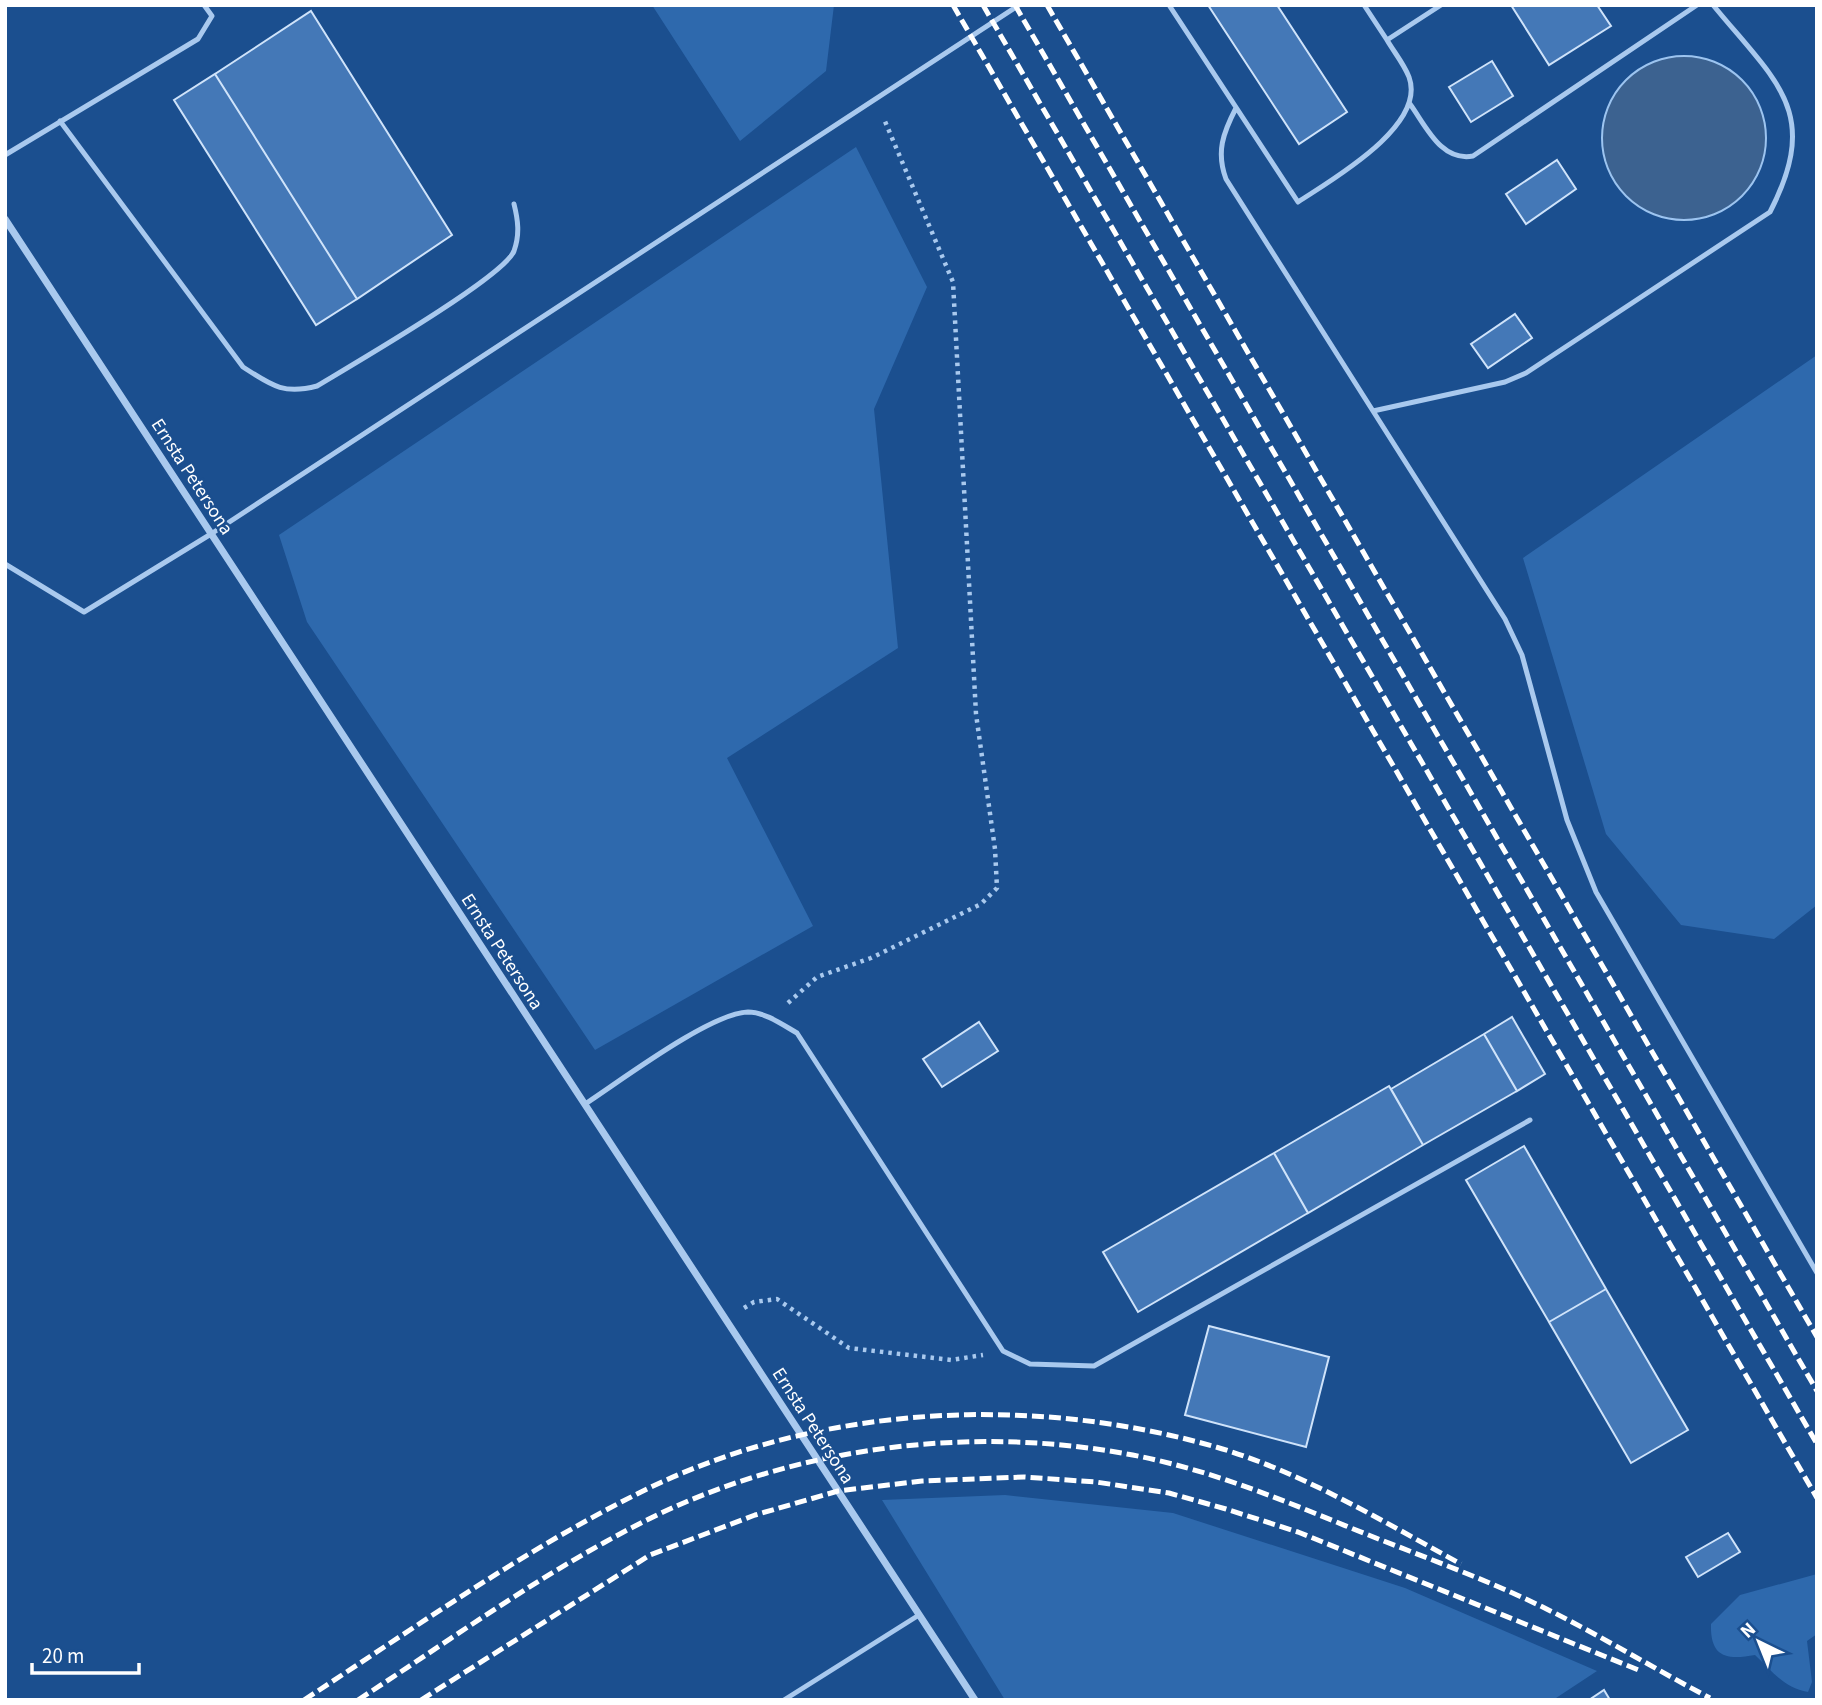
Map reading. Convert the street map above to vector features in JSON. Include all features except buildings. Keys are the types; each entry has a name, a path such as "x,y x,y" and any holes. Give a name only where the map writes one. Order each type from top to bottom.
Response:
{"street":[{"name":"Ernsta Petersona","path":"5,219 975,1700"}],"lane":[{"path":"5,155 198,39 212,16 204,5"},
{"path":"5,564 85,612 211,534 1019,5"},
{"path":"1169,5 1298,202 1373,153 1410,104"},
{"path":"1364,5 1409,78 1410,104 1443,149 1452,156 1473,156 1697,5"},
{"path":"1387,40 1441,5"},
{"path":"1373,411 1505,382 1526,373 1770,212 1787,182 1797,148 1795,119 1788,97 1713,5"},
{"path":"1237,108 1224,131 1219,160 1226,179 1505,619 1522,655 1567,820 1596,892 1817,1272"},
{"path":"60,121 243,367 274,387 295,392 317,386 488,278 513,253 519,226 514,204"},
{"path":"585,1104 703,1027 747,1012 771,1018 797,1033 1003,1351 1030,1364 1094,1366 1530,1120"},
{"path":"784,1700 919,1615"}],"path":[{"path":"771,1018 817,977 871,958 981,904 997,888 995,849 976,714 953,282 876,99"},
{"path":"725,1318 754,1302 776,1299 849,1348 951,1360 1003,1351"}],"shaded area":[{"path":"652,5 834,5 826,71 740,141"},
{"path":"1684,56 1715,62 1742,80 1760,107 1766,138 1760,169 1742,196 1715,214 1684,220 1653,214 1626,196 1608,169 1602,138 1608,107 1626,80 1653,62"},
{"path":"856,147 927,287 874,409 898,648 727,758 813,926 595,1050 307,622 279,535"},
{"path":"1817,355 1817,905 1774,939 1681,925 1606,834 1523,558"},
{"path":"1005,1495 1173,1513 1405,1588 1597,1671 1553,1700 1005,1700 882,1500"},
{"path":"1817,1574 1817,1634 1807,1641 1812,1682 1808,1692 1785,1683 1755,1655 1736,1657 1717,1650 1711,1635 1711,1624 1740,1595"}],"railway":[{"path":"953,5 1817,1498"},
{"path":"983,5 1817,1444"},
{"path":"1015,5 1817,1391"},
{"path":"1047,5 1817,1337"},
{"path":"304,1700 509,1566 637,1494 704,1464 775,1442 848,1426 922,1417 996,1415 1071,1419 1144,1430 1216,1447 1248,1457 1310,1484 1461,1564"},
{"path":"358,1700 577,1558 653,1517 708,1493 765,1474 824,1459 885,1448 1007,1442 1127,1454 1185,1467 1269,1495 1528,1600 1710,1698"},
{"path":"421,1700 650,1555 755,1515 838,1491 922,1481 1024,1477 1096,1482 1169,1493 1226,1509 1298,1532 1641,1671"}]}
